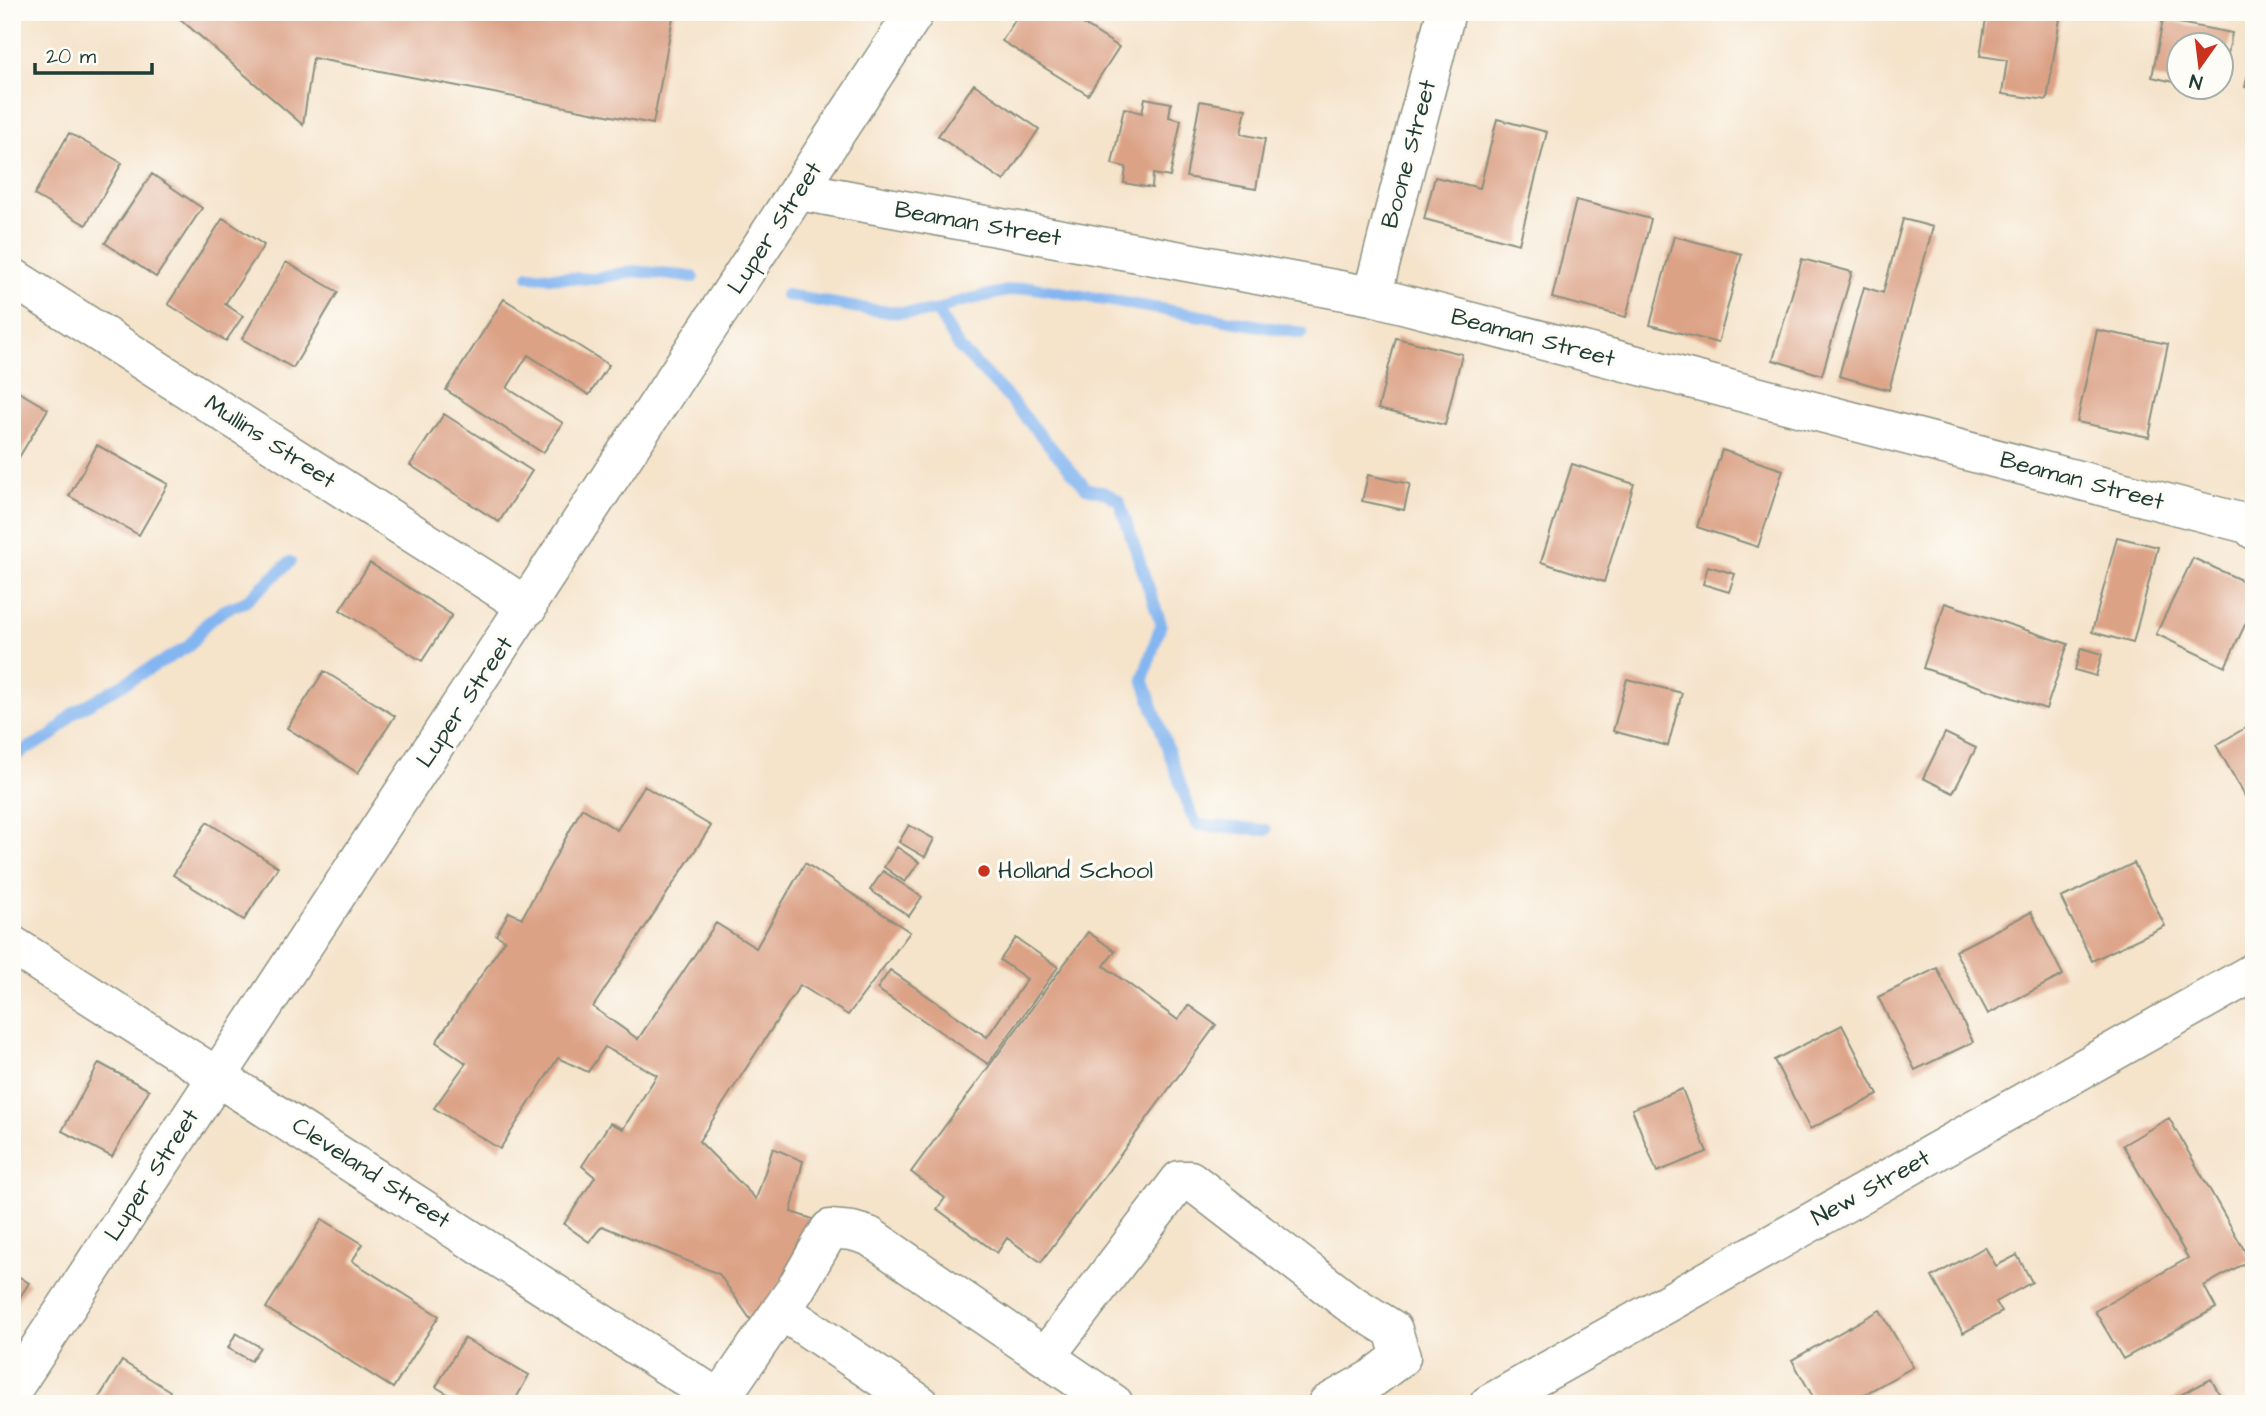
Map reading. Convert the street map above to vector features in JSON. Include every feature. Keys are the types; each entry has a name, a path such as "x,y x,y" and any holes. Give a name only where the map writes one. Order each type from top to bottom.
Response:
{"street":[{"name":"Luper Street","path":"12,1390 216,1074 528,607 915,12"},
{"name":"Boone Street","path":"1372,296 1446,12"},
{"name":"Beaman Street","path":"800,191 1372,296 2253,527"},
{"name":"Mullins Street","path":"12,277 528,607"},
{"name":"Cleveland Street","path":"12,945 724,1401"},
{"name":"New Street","path":"1489,1404 2254,972"},
{"path":"1046,1356 1180,1180 1190,1180 1348,1302 1393,1330 1401,1357 1373,1378 1327,1404"},
{"path":"724,1401 830,1229 869,1236 1114,1404"},
{"path":"781,1310 920,1404"}],"building":[{"path":"172,12 674,12 653,124 313,58 303,125"},
{"path":"1020,12 1064,12 1119,47 1088,95 1002,41"},
{"path":"1987,12 2061,12 2047,100 2002,94 2007,60 1980,56"},
{"path":"2163,20 2227,32 2164,32 2164,80 2152,77"},
{"path":"2254,52 2254,89 2245,87"},
{"path":"974,84 1039,129 1004,181 938,136"},
{"path":"1145,98 1171,103 1169,117 1181,120 1170,177 1153,174 1152,188 1124,183 1126,167 1112,164 1124,108 1142,113"},
{"path":"1200,101 1246,109 1241,134 1265,139 1256,189 1186,177"},
{"path":"1497,119 1547,132 1519,244 1424,219 1435,177 1480,188"},
{"path":"69,133 122,163 86,225 34,195"},
{"path":"152,174 202,208 156,277 105,243"},
{"path":"1576,200 1651,219 1626,317 1552,298"},
{"path":"223,218 264,245 225,304 243,316 226,341 168,304"},
{"path":"1903,219 1933,227 1889,390 1839,376 1864,287 1883,293"},
{"path":"1674,236 1742,254 1718,343 1650,325"},
{"path":"1802,259 1852,272 1822,375 1773,360"},
{"path":"286,262 338,292 293,368 242,339"},
{"path":"504,299 609,365 589,395 528,355 507,388 563,423 543,453 446,390"},
{"path":"2097,330 2168,344 2149,437 2077,422"},
{"path":"1396,338 1462,354 1445,425 1378,409"},
{"path":"12,388 48,409 12,469"},
{"path":"444,414 532,471 499,522 410,465"},
{"path":"97,445 168,484 139,535 69,496"},
{"path":"1722,450 1783,470 1758,547 1697,527"},
{"path":"1572,464 1634,484 1604,582 1541,562"},
{"path":"1368,475 1410,484 1404,510 1362,501"},
{"path":"2117,537 2158,547 2133,643 2092,632"},
{"path":"2193,558 2254,586 2254,606 2225,667 2156,634"},
{"path":"370,563 452,615 422,661 340,610"},
{"path":"1708,566 1735,574 1729,592 1703,584"},
{"path":"1945,603 2068,644 2046,709 1923,668"},
{"path":"2081,648 2102,654 2096,676 2075,670"},
{"path":"324,671 395,716 358,773 287,728"},
{"path":"1627,679 1682,693 1668,746 1613,731"},
{"path":"2254,723 2254,812 2216,745"},
{"path":"1945,733 1976,748 1953,793 1923,778"},
{"path":"644,786 711,826 593,1007 638,1039 716,923 756,948 805,863 910,932 848,1015 800,985 699,1141 756,1199 773,1148 803,1161 791,1212 822,1222 753,1323 719,1274 602,1226 589,1242 564,1224 595,1177 582,1166 610,1123 623,1129 657,1075 605,1047 588,1072 558,1058 500,1149 434,1108 466,1063 436,1042 505,940 496,935 509,912 522,918 582,808 617,830"},
{"path":"207,822 278,867 244,920 173,875"},
{"path":"909,825 934,839 925,857 899,842"},
{"path":"897,847 919,862 905,882 884,867"},
{"path":"2134,863 2165,926 2092,961 2061,898"},
{"path":"883,871 922,897 909,916 870,890"},
{"path":"2031,912 2063,975 1988,1014 1955,951"},
{"path":"1088,932 1115,951 1104,966 1178,1020 1188,1005 1216,1025 1041,1262 1007,1238 997,1253 937,1209 945,1198 911,1172"},
{"path":"1016,938 1058,967 988,1064 877,989 890,970 987,1037 1027,979 1000,960"},
{"path":"1937,968 1973,1042 1915,1070 1878,997"},
{"path":"1842,1025 1878,1095 1810,1129 1774,1060"},
{"path":"99,1063 149,1090 112,1157 62,1131"},
{"path":"1682,1089 1707,1152 1657,1172 1632,1109"},
{"path":"2169,1118 2250,1260 2204,1286 2216,1308 2123,1359 2095,1311 2188,1258 2123,1145"},
{"path":"322,1219 363,1244 352,1261 439,1316 393,1388 266,1308"},
{"path":"1985,1247 1996,1266 2017,1255 2032,1282 1996,1302 2002,1312 1963,1333 1932,1277"},
{"path":"12,1272 29,1283 12,1309"},
{"path":"1880,1310 1913,1367 1847,1404 1817,1404 1792,1360"},
{"path":"236,1333 260,1347 251,1361 228,1348"},
{"path":"464,1338 529,1375 513,1404 465,1404 436,1387"},
{"path":"122,1361 170,1391 163,1404 95,1404"},
{"path":"2211,1379 2225,1404 2163,1404"}],"waterway":[{"path":"529,276 594,279 634,271 693,277"},
{"path":"786,295 861,308 918,313 1029,287 1302,333"},
{"path":"937,311 959,347 1006,395 1086,488 1106,493 1119,501 1161,624 1143,679 1191,814 1198,825 1266,830"},
{"path":"12,759 53,735 73,713 189,646 206,624 224,610 245,602 290,562"}],"place":[{"name":"Holland School","path":"984,871"}]}
